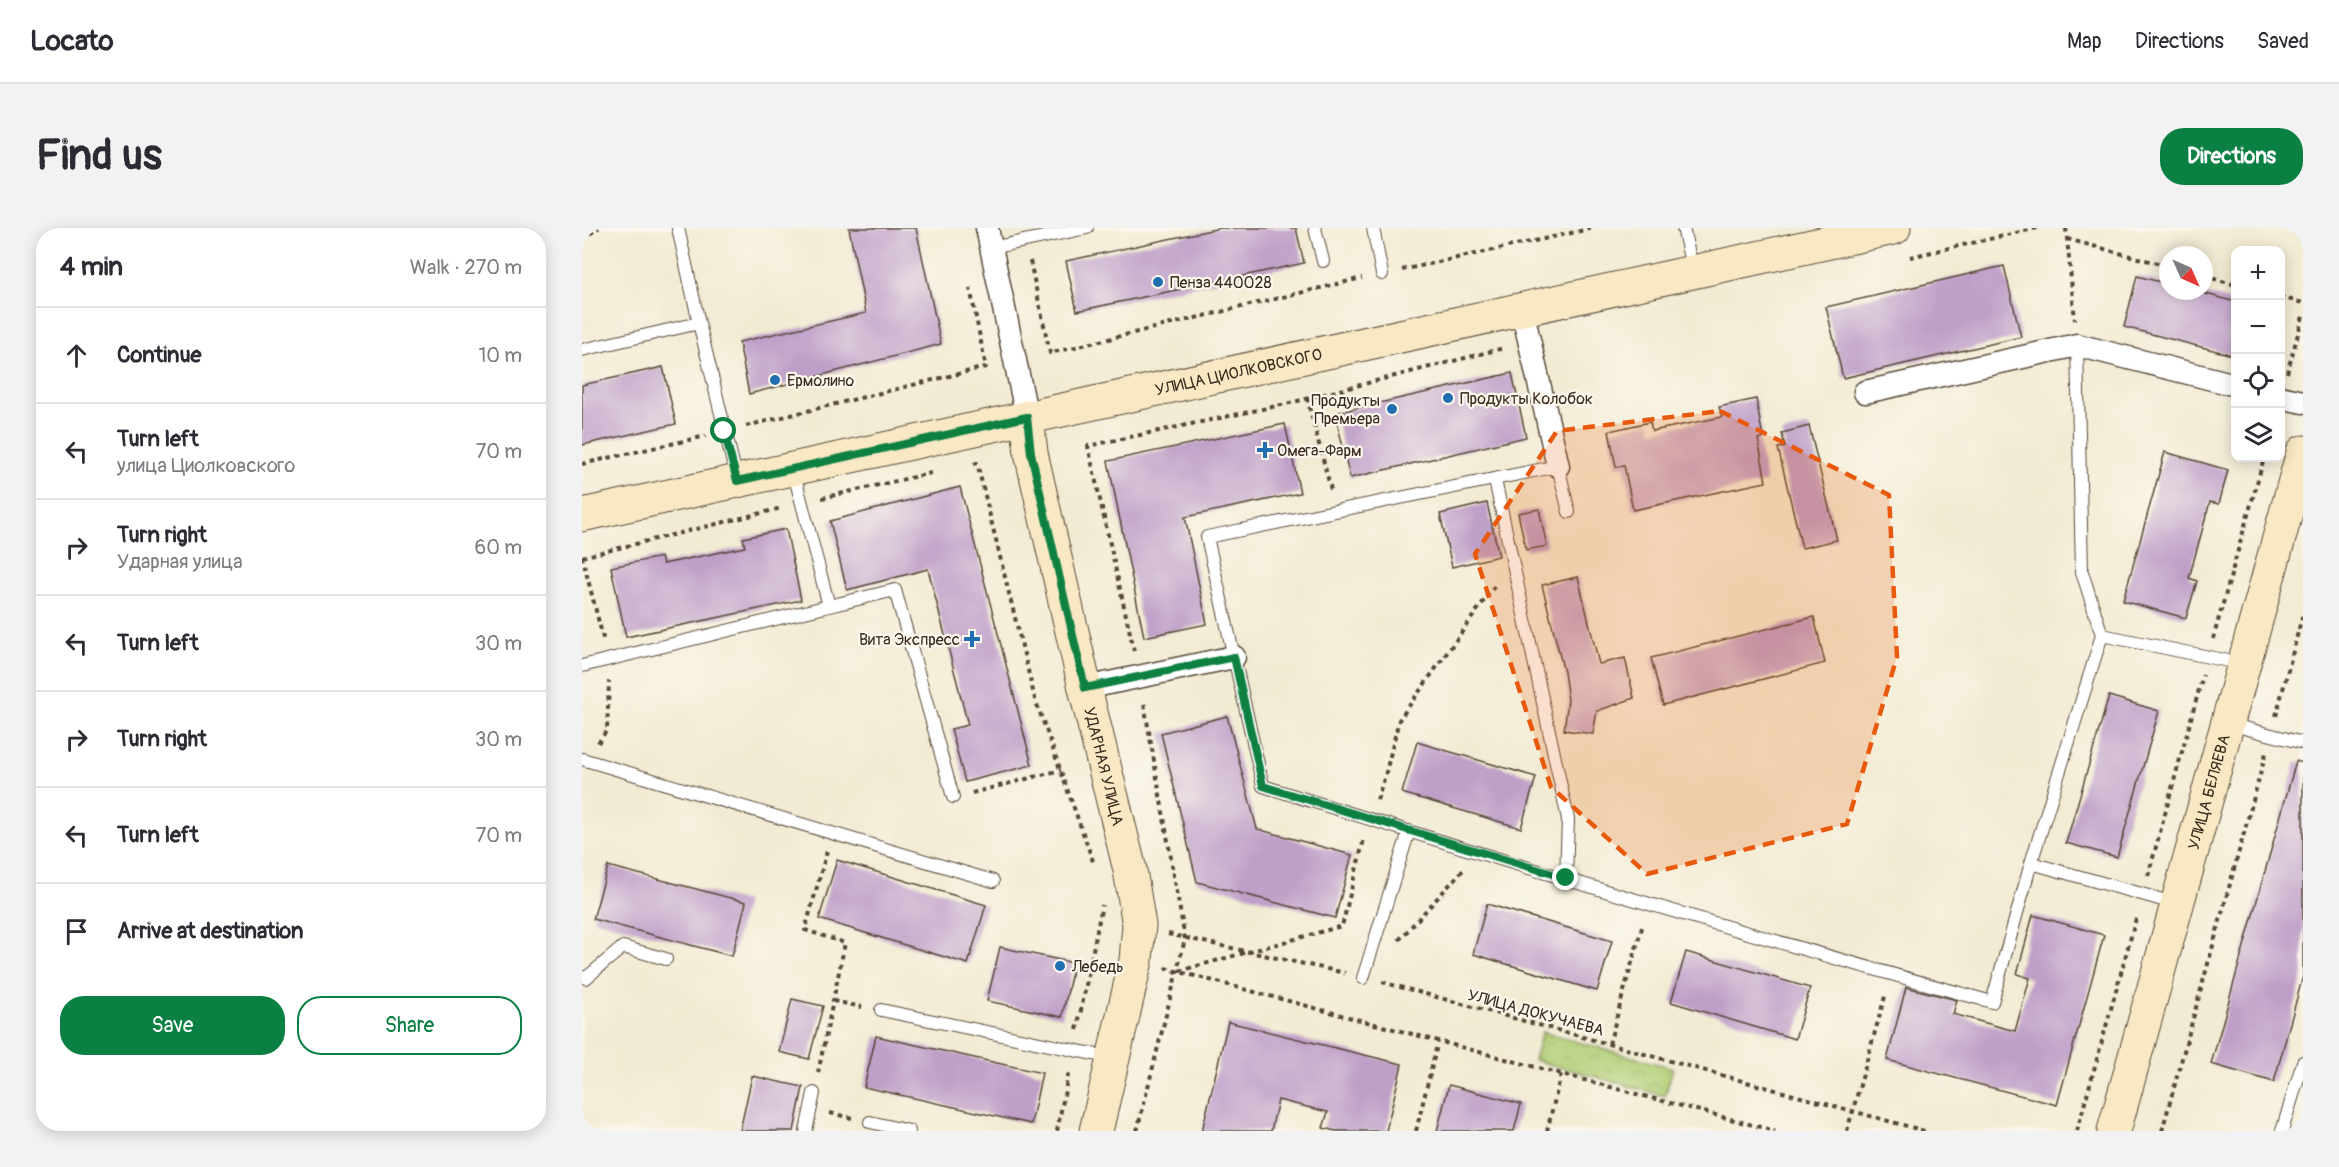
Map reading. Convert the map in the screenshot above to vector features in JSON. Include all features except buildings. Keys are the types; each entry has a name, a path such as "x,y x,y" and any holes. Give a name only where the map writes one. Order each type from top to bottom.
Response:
{"street":[{"name":"УЛИЦА ЦИОЛКОВСКОГО","path":"582,515 1894,228"},
{"name":"УДАРНАЯ УЛИЦА","path":"989,238 1027,417 1031,453 1130,870 1139,925 1136,960 1096,1131"},
{"path":"1522,309 1558,466"},
{"path":"1865,392 2078,345 2231,384"},
{"path":"2285,388 2303,402"},
{"name":"УЛИЦА БЕЛЯЕВА","path":"2114,1131 2302,457"},
{"path":"1085,688 1234,657"}],"lane":[{"path":"678,228 737,481"},
{"path":"989,238 1026,241 1087,228"},
{"path":"1315,228 1323,261"},
{"path":"1373,228 1382,274"},
{"path":"1683,228 1694,272"},
{"path":"582,350 699,323"},
{"path":"1569,512 1558,466 1206,537 1263,786 1649,903 1992,1002 2031,863 2102,635 2082,572 2078,345"},
{"path":"793,469 829,606"},
{"path":"1495,480 1568,819 1566,878"},
{"path":"582,666 895,590 953,798"},
{"path":"2102,635 2244,665"},
{"path":"2228,723 2303,743"},
{"path":"582,759 993,881"},
{"path":"1364,978 1408,831"},
{"path":"2031,863 2177,904"},
{"path":"582,977 586,978 623,947 666,959"},
{"path":"881,1010 1113,1059"},
{"path":"2282,1131 2303,1062"},
{"path":"806,1131 814,1093"},
{"path":"870,1122 909,1131"}],"path":[{"path":"582,238 599,228"},
{"path":"1026,241 1050,353 1382,274 1594,228"},
{"path":"2066,228 2078,345"},
{"path":"2067,239 2159,264"},
{"path":"2213,279 2231,284"},
{"path":"582,464 986,367 970,286"},
{"path":"2285,298 2303,303"},
{"path":"2285,380 2303,316"},
{"path":"1307,398 1336,512"},
{"path":"2077,1131 2263,462"},
{"path":"977,463 1035,699 1097,873"},
{"path":"2162,1131 2303,613"},
{"path":"953,798 1061,770"},
{"path":"814,1093 845,943 805,930 833,833"},
{"path":"1364,978 1479,852"},
{"path":"1057,1131 1105,895"},
{"path":"1608,1044 1649,903"},
{"name":"УЛИЦА ДОКУЧАЕВА","path":"1139,925 1185,939 1247,950 1364,978 1925,1131"},
{"path":"1136,960 1775,1131"},
{"path":"1137,1131 1177,971"},
{"path":"1847,1131 1891,974"},
{"path":"833,1001 881,1010"},
{"path":"1416,1131 1438,1041"},
{"path":"1547,1131 1561,1074"},
{"path":"810,1109 870,1122"}],"highlighted area":[{"path":"1720,411 1889,495 1897,657 1847,824 1647,874 1551,787 1475,554 1557,431"}],"green space":[{"path":"1542,1032 1673,1068 1665,1096 1534,1060"}],"place":[{"name":"Пенза 440028","path":"1158,282"},
{"name":"Ермолино","path":"775,380"},
{"name":"Продукты Колобок","path":"1448,398"},
{"name":"Продукты Премьера","path":"1392,409"},
{"name":"Омега-Фарм","path":"1265,450"},
{"name":"Вита Экспресс","path":"972,639"},
{"name":"Лебедь","path":"1060,966"}],"route":[{"path":"724,431 737,481 1027,417 1031,453 1085,688 1234,657 1263,786 1566,878"}]}
